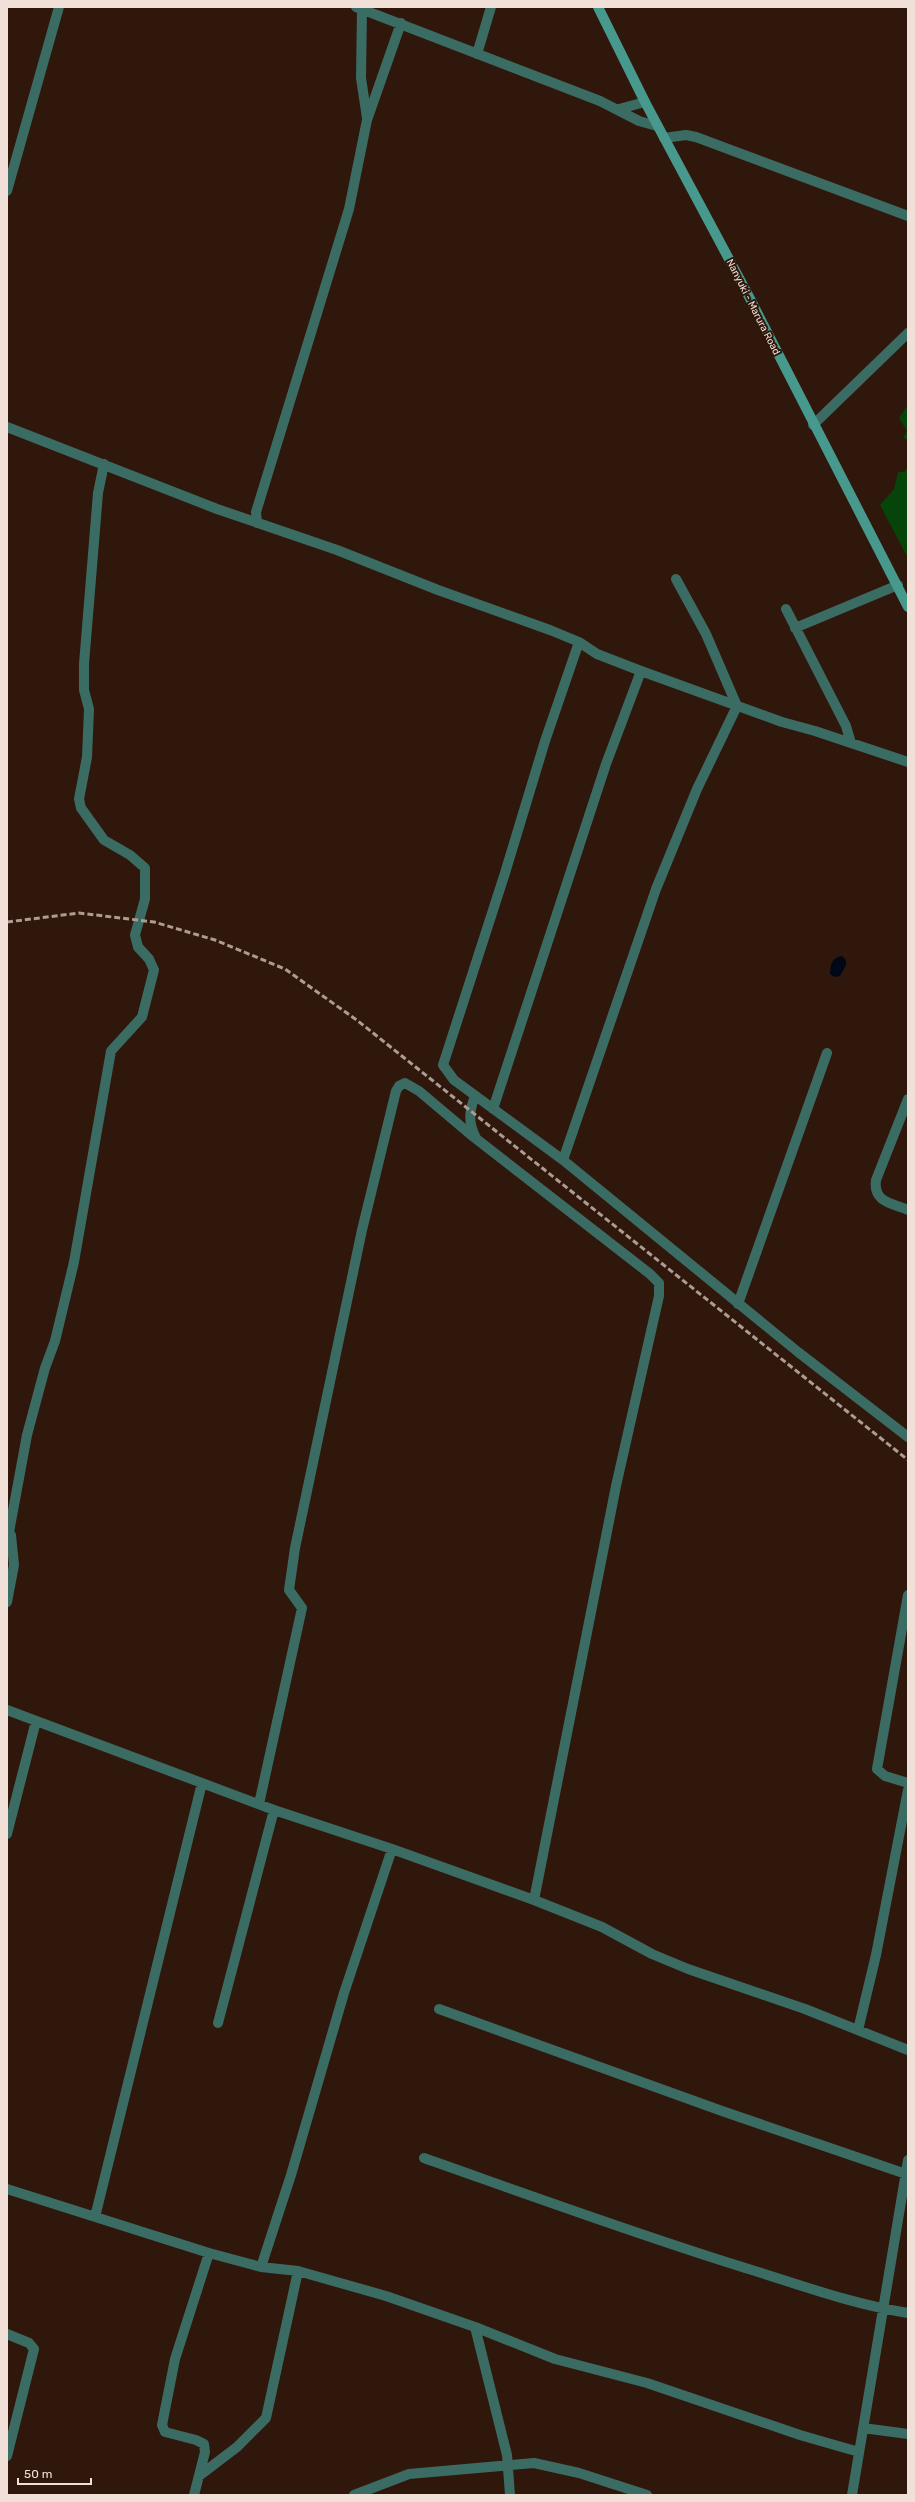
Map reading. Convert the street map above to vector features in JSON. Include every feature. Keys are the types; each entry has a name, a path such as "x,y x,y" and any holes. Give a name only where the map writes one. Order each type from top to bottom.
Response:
{"street":[{"path":"7,191 59,7"},
{"path":"477,54 491,7"},
{"name":"Nanyuki - Marura Road","path":"598,7 657,126 745,289 813,425 898,585 908,607"},
{"path":"367,120 360,78 359,8 401,22 477,54 619,109 639,121 657,126"},
{"path":"257,523 256,512 349,209 367,120 401,22"},
{"path":"619,109 645,102"},
{"path":"664,138 686,135 696,137 908,216"},
{"path":"813,425 908,333"},
{"path":"7,427 217,509 337,550 579,642 597,654 641,671 737,706 908,762"},
{"path":"7,1544 27,1435 45,1368 55,1341 74,1262 111,1052 142,1017 154,970 149,959 138,947 135,935 144,899 146,868 130,855 104,840 87,819 79,800 86,757 89,709 84,690 84,664 98,493 104,464"},
{"path":"563,1160 656,889 697,789 737,706 706,634 676,579"},
{"path":"795,628 898,585"},
{"path":"786,609 846,726 851,743"},
{"path":"579,642 557,703 456,1029 443,1060 446,1072 475,1096 563,1160 738,1304 908,1437"},
{"path":"493,1109 606,764 641,671"},
{"path":"738,1304 827,1053"},
{"path":"258,1804 302,1608 289,1590 295,1548 313,1474 362,1230 390,1115 399,1086 410,1085 476,1139 650,1274 659,1283 660,1289 616,1486 534,1900"},
{"path":"475,1096 470,1111 470,1127 476,1139"},
{"path":"908,1099 876,1180 875,1189 879,1197 908,1210"},
{"path":"7,1602 14,1565 10,1523"},
{"path":"908,1595 877,1768 885,1776 908,1783"},
{"path":"7,1708 36,1721 274,1810 392,1849 534,1900 602,1927 652,1954 688,1969 858,2030 908,2050"},
{"path":"7,1834 36,1721"},
{"path":"95,2217 202,1783"},
{"path":"858,2030 876,1955 908,1790"},
{"path":"218,2023 274,1810"},
{"path":"261,2267 291,2175 344,1993 392,1849"},
{"path":"439,2009 907,2176"},
{"path":"424,2158 687,2250 811,2290 883,2309 908,2313"},
{"path":"852,2495 907,2176 908,2160"},
{"path":"7,2189 209,2253 261,2267 298,2271 386,2296 475,2327 555,2359 647,2383 800,2435 859,2452"},
{"path":"194,2495 205,2452 204,2444 196,2440 165,2432 162,2425 175,2359 209,2253"},
{"path":"199,2476 237,2447 266,2418 298,2271"},
{"path":"475,2327 486,2376 496,2406 508,2465 510,2495"},
{"path":"7,2334 30,2343 34,2349 7,2456"},
{"path":"863,2428 908,2434"},
{"path":"354,2495 409,2474 534,2463 564,2468 647,2495"}],"green space":[{"path":"907,406 908,440 903,438 907,431 899,418"},
{"path":"908,468 908,558 880,505 894,489 898,472 904,472"}],"water":[{"path":"842,956 846,960 846,965 840,976 835,977 830,974 831,965 836,958"}],"railway":[{"path":"7,922 79,913 154,922 215,940 285,969 358,1021 908,1460"}]}
